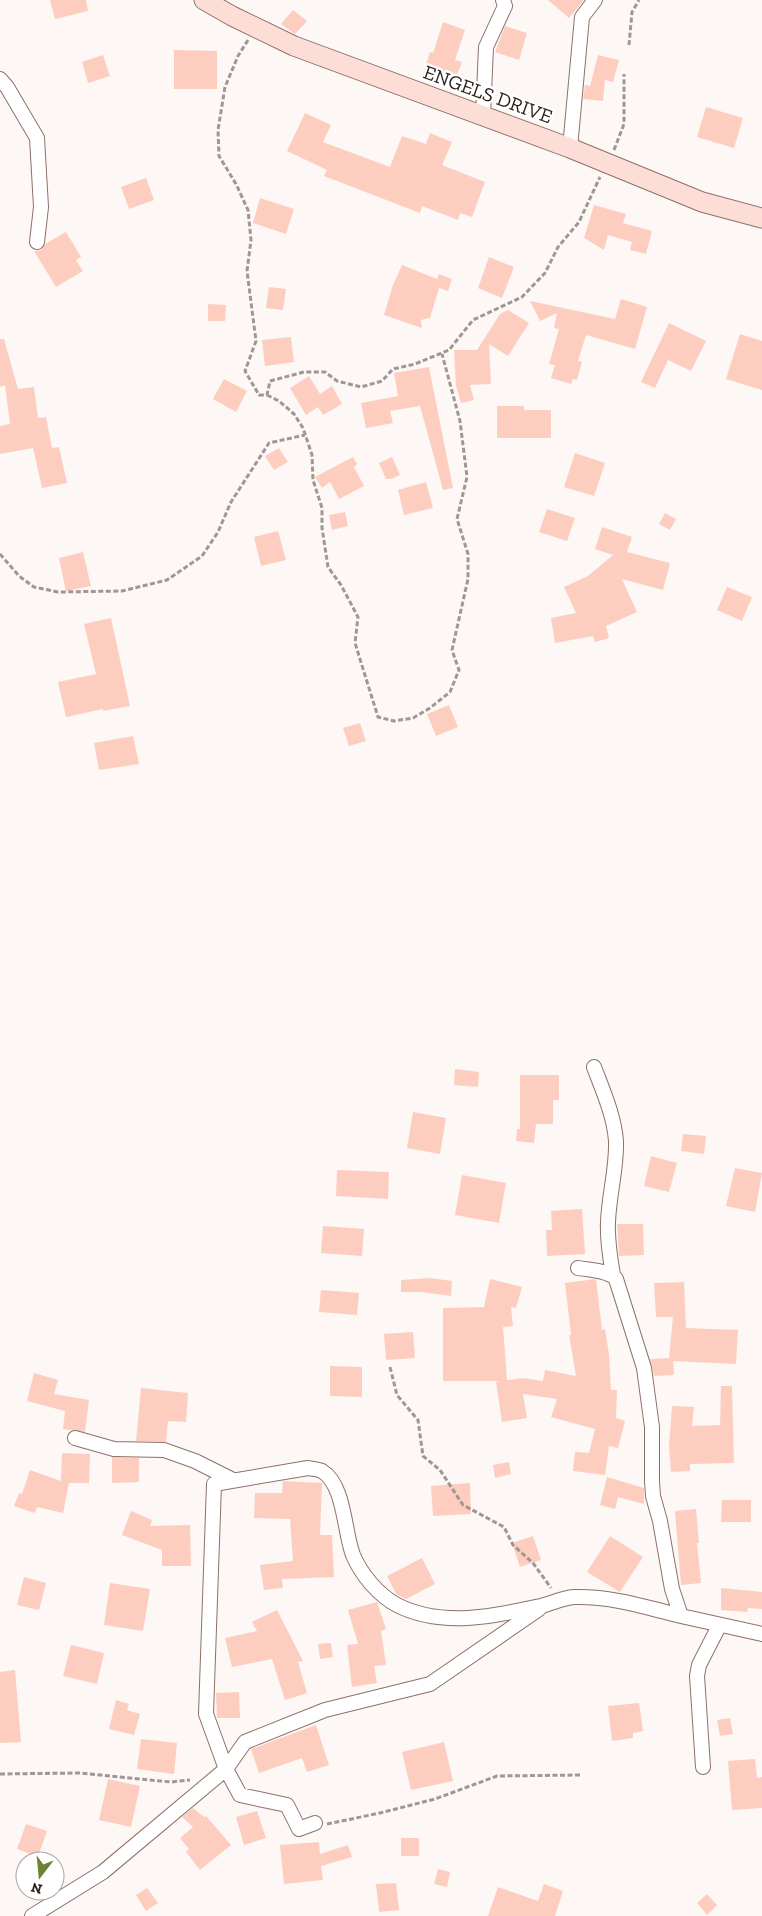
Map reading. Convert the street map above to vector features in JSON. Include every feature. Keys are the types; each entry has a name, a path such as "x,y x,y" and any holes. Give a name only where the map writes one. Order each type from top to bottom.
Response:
{"street":[{"name":"ENGELS DRIVE","path":"204,0 232,16 294,46 570,148 702,202 762,218"},
{"path":"483,116 486,47 505,6 503,0"},
{"path":"570,148 582,17 595,0"},
{"path":"1,83 37,138 41,206 37,242"},
{"path":"594,1067 613,1119 616,1141 616,1168 608,1219 607,1242 613,1275 616,1279 644,1368 652,1427 653,1496 660,1521 672,1589 681,1616"},
{"path":"578,1268 613,1275"},
{"path":"75,1438 114,1449 164,1450 195,1461 232,1480"},
{"path":"321,1824 299,1829 287,1805 240,1795 222,1772 206,1714 214,1484 308,1468 322,1470 336,1489 353,1555 369,1582 395,1604 435,1617 472,1619 544,1605 559,1599 596,1597 627,1602 719,1626 762,1634"},
{"path":"32,1916 103,1872 222,1772 245,1742 325,1710 430,1684 544,1605"},
{"path":"703,1767 696,1676 719,1626"}],"path":[{"path":"629,45 632,12 639,0"},
{"path":"256,27 238,56 225,86 218,130 219,156 248,210 251,240 247,271 254,310 256,341 245,371 260,395 267,395 279,401 294,414 305,435 312,455 313,480 322,508 322,528 328,567 341,585 358,617 355,643 378,717 394,721 413,718 430,708 450,692 459,670 452,650 468,579 468,554 457,519 467,477 460,421 442,354"},
{"path":"267,395 270,381 304,372 325,372 337,381 361,388 382,381 393,369 415,364 449,350 473,320 522,297 545,273 558,247 579,222 606,163 617,146 624,124 624,74"},
{"path":"0,554 19,576 34,587 58,592 122,591 167,580 202,556 218,532 231,502 269,443 305,435"},
{"path":"390,1367 396,1395 418,1420 423,1456 440,1470 463,1505 504,1527 513,1545 533,1564 559,1599"},
{"path":"0,1774 79,1773 171,1782 222,1772"},
{"path":"321,1824 380,1813 435,1799 497,1776 580,1776"}],"building":[{"path":"50,0 86,0 88,11 55,19"},
{"path":"548,0 584,0 569,18"},
{"path":"293,10 307,21 295,34 281,24"},
{"path":"443,22 465,30 455,60 462,62 455,80 424,70 430,52 433,53"},
{"path":"505,26 527,33 519,60 495,52"},
{"path":"174,50 217,51 217,89 174,89"},
{"path":"103,55 110,76 88,83 82,62"},
{"path":"598,55 619,60 613,82 605,80 603,101 583,99 585,85 590,86"},
{"path":"706,107 743,118 734,148 697,137"},
{"path":"305,113 331,125 323,142 390,167 402,136 426,144 430,133 452,142 442,165 485,182 472,217 460,213 458,220 422,206 420,213 324,176 327,170 287,151"},
{"path":"146,178 154,200 129,209 121,187"},
{"path":"260,198 294,209 286,234 253,223"},
{"path":"594,205 626,214 623,223 652,231 646,254 630,250 632,242 608,235 604,250 584,238"},
{"path":"66,232 81,257 76,260 83,271 56,287 34,251 41,250 45,244"},
{"path":"489,257 514,267 502,298 478,288"},
{"path":"402,265 437,279 439,274 452,279 448,291 439,288 430,318 421,320 422,328 384,315 393,285"},
{"path":"269,287 286,289 283,310 266,308"},
{"path":"621,299 647,307 635,349 586,335 578,361 582,362 577,380 573,379 571,384 551,378 555,365 549,364 559,329 554,328 557,313 540,321 530,301 615,319"},
{"path":"208,304 226,305 225,321 208,321"},
{"path":"508,310 529,323 508,356 489,344 491,384 470,385 474,400 461,403 456,386 454,350 477,350 500,314"},
{"path":"669,323 706,341 691,371 668,360 655,388 641,382"},
{"path":"740,334 762,341 762,390 726,379"},
{"path":"291,337 294,362 265,366 262,340"},
{"path":"0,339 4,339 18,389 34,387 38,418 46,417 52,448 59,447 67,483 42,488 33,448 0,454 0,426 10,424 5,385 0,387"},
{"path":"429,367 453,488 443,490 420,406 390,411 393,423 366,428 361,403 398,396 394,373"},
{"path":"309,376 320,394 332,386 342,404 323,415 318,407 306,415 290,388"},
{"path":"224,379 247,391 236,412 213,399"},
{"path":"497,406 524,406 524,410 551,410 551,438 497,438"},
{"path":"279,448 288,462 274,470 265,456"},
{"path":"575,453 605,463 594,496 564,487"},
{"path":"353,457 357,464 354,467 364,486 339,499 330,482 322,488 315,477"},
{"path":"392,457 400,475 386,479 379,463"},
{"path":"426,482 433,508 404,515 398,490"},
{"path":"547,509 575,518 567,541 539,532"},
{"path":"345,512 348,526 332,530 329,515"},
{"path":"665,513 676,519 670,530 659,524"},
{"path":"602,527 632,537 627,552 670,563 663,590 622,579 637,612 606,626 609,638 595,642 593,636 555,643 551,618 576,613 564,587 588,576 613,555 595,549"},
{"path":"278,531 286,560 261,566 254,537"},
{"path":"83,552 91,586 66,591 59,558"},
{"path":"727,587 752,597 742,621 717,610"},
{"path":"111,618 130,706 103,711 103,709 66,717 58,682 96,674 84,624"},
{"path":"449,705 458,727 436,736 427,714"},
{"path":"360,723 366,741 349,746 343,728"},
{"path":"133,736 139,764 99,770 94,743"},
{"path":"455,1069 479,1072 478,1087 454,1085"},
{"path":"520,1075 559,1075 559,1100 553,1100 553,1124 536,1124 534,1143 516,1141 517,1129 520,1129"},
{"path":"413,1112 446,1118 440,1154 407,1148"},
{"path":"683,1134 706,1136 704,1154 681,1151"},
{"path":"651,1156 677,1163 669,1192 644,1186"},
{"path":"735,1168 762,1173 755,1212 726,1206"},
{"path":"337,1170 389,1172 388,1199 336,1196"},
{"path":"462,1175 506,1183 499,1223 455,1215"},
{"path":"582,1209 585,1254 547,1256 546,1230 552,1230 551,1211"},
{"path":"617,1224 643,1224 644,1255 619,1256"},
{"path":"323,1226 364,1229 362,1256 321,1253"},
{"path":"430,1278 452,1281 451,1296 421,1292 401,1292 401,1280"},
{"path":"490,1279 522,1287 516,1308 511,1307 513,1326 503,1327 507,1380 523,1378 543,1381 545,1370 576,1376 569,1335 571,1335 565,1283 596,1279 602,1330 605,1329 609,1354 611,1390 617,1390 616,1418 625,1421 618,1448 609,1446 605,1475 573,1471 575,1452 589,1453 595,1429 551,1417 557,1399 523,1394 527,1418 502,1422 496,1382 501,1381 443,1381 443,1308 484,1307"},
{"path":"684,1282 686,1328 738,1330 736,1364 673,1361 674,1375 654,1376 650,1359 669,1358 673,1317 656,1317 654,1283"},
{"path":"321,1290 359,1293 357,1315 319,1312"},
{"path":"413,1332 415,1358 386,1360 384,1334"},
{"path":"330,1366 362,1367 362,1397 330,1396"},
{"path":"34,1373 58,1380 54,1394 89,1400 85,1432 63,1429 65,1411 27,1401"},
{"path":"721,1386 732,1386 734,1463 690,1464 690,1471 671,1472 669,1446 672,1406 694,1407 692,1426 720,1425"},
{"path":"141,1388 188,1393 186,1422 168,1421 166,1442 136,1441"},
{"path":"62,1453 90,1454 89,1483 69,1483 63,1513 37,1507 35,1513 14,1506 19,1493 22,1494 30,1470 61,1481"},
{"path":"112,1457 139,1458 139,1482 112,1483"},
{"path":"509,1462 511,1474 495,1478 493,1465"},
{"path":"607,1477 644,1488 644,1504 618,1497 615,1509 600,1505"},
{"path":"283,1481 322,1483 320,1535 332,1535 334,1577 282,1579 283,1588 264,1590 260,1565 293,1561 290,1519 254,1518 255,1493 282,1493"},
{"path":"470,1483 471,1514 433,1516 431,1486"},
{"path":"722,1500 751,1500 751,1522 721,1522"},
{"path":"696,1509 701,1583 681,1585 675,1511"},
{"path":"131,1511 152,1520 150,1526 190,1525 191,1566 162,1566 162,1550 122,1535"},
{"path":"533,1536 541,1560 520,1567 512,1543"},
{"path":"610,1536 643,1557 620,1592 587,1572"},
{"path":"422,1558 435,1584 406,1599 396,1594 387,1576"},
{"path":"24,1577 46,1583 39,1610 17,1605"},
{"path":"110,1583 150,1589 143,1631 104,1625"},
{"path":"721,1588 762,1592 762,1609 748,1608 747,1612 721,1610"},
{"path":"377,1602 386,1629 381,1631 386,1665 374,1666 377,1683 352,1687 347,1645 358,1644 348,1610"},
{"path":"277,1610 303,1661 298,1662 307,1693 285,1700 272,1659 232,1667 225,1638 257,1631 252,1622"},
{"path":"331,1643 333,1657 320,1659 318,1644"},
{"path":"71,1645 104,1653 97,1684 63,1676"},
{"path":"15,1670 21,1742 0,1743 0,1672"},
{"path":"239,1692 240,1718 217,1718 216,1693"},
{"path":"116,1700 129,1704 127,1710 140,1714 134,1735 109,1729"},
{"path":"639,1703 643,1731 633,1733 633,1738 612,1741 608,1706"},
{"path":"730,1718 733,1734 720,1736 717,1720"},
{"path":"316,1725 329,1765 307,1772 302,1758 259,1773 251,1749"},
{"path":"141,1739 177,1743 174,1774 137,1769"},
{"path":"444,1742 453,1781 411,1790 402,1752"},
{"path":"755,1759 757,1778 762,1777 762,1808 732,1810 728,1761"},
{"path":"108,1779 140,1786 131,1827 99,1820"},
{"path":"193,1808 204,1817 206,1816 231,1845 200,1870 186,1852 189,1849 180,1838 193,1827 182,1817"},
{"path":"257,1811 266,1838 244,1845 236,1817"},
{"path":"26,1824 47,1831 40,1851 22,1851 17,1849"},
{"path":"401,1838 419,1838 419,1856 401,1856"},
{"path":"319,1842 320,1854 348,1845 352,1857 321,1866 323,1880 284,1884 280,1845"},
{"path":"438,1869 450,1872 447,1887 434,1884"},
{"path":"396,1883 399,1910 379,1912 376,1884"},
{"path":"544,1884 563,1891 555,1916 488,1916 498,1887 538,1901"},
{"path":"147,1888 158,1903 146,1911 136,1895"},
{"path":"707,1894 717,1905 707,1915 697,1903"}]}
